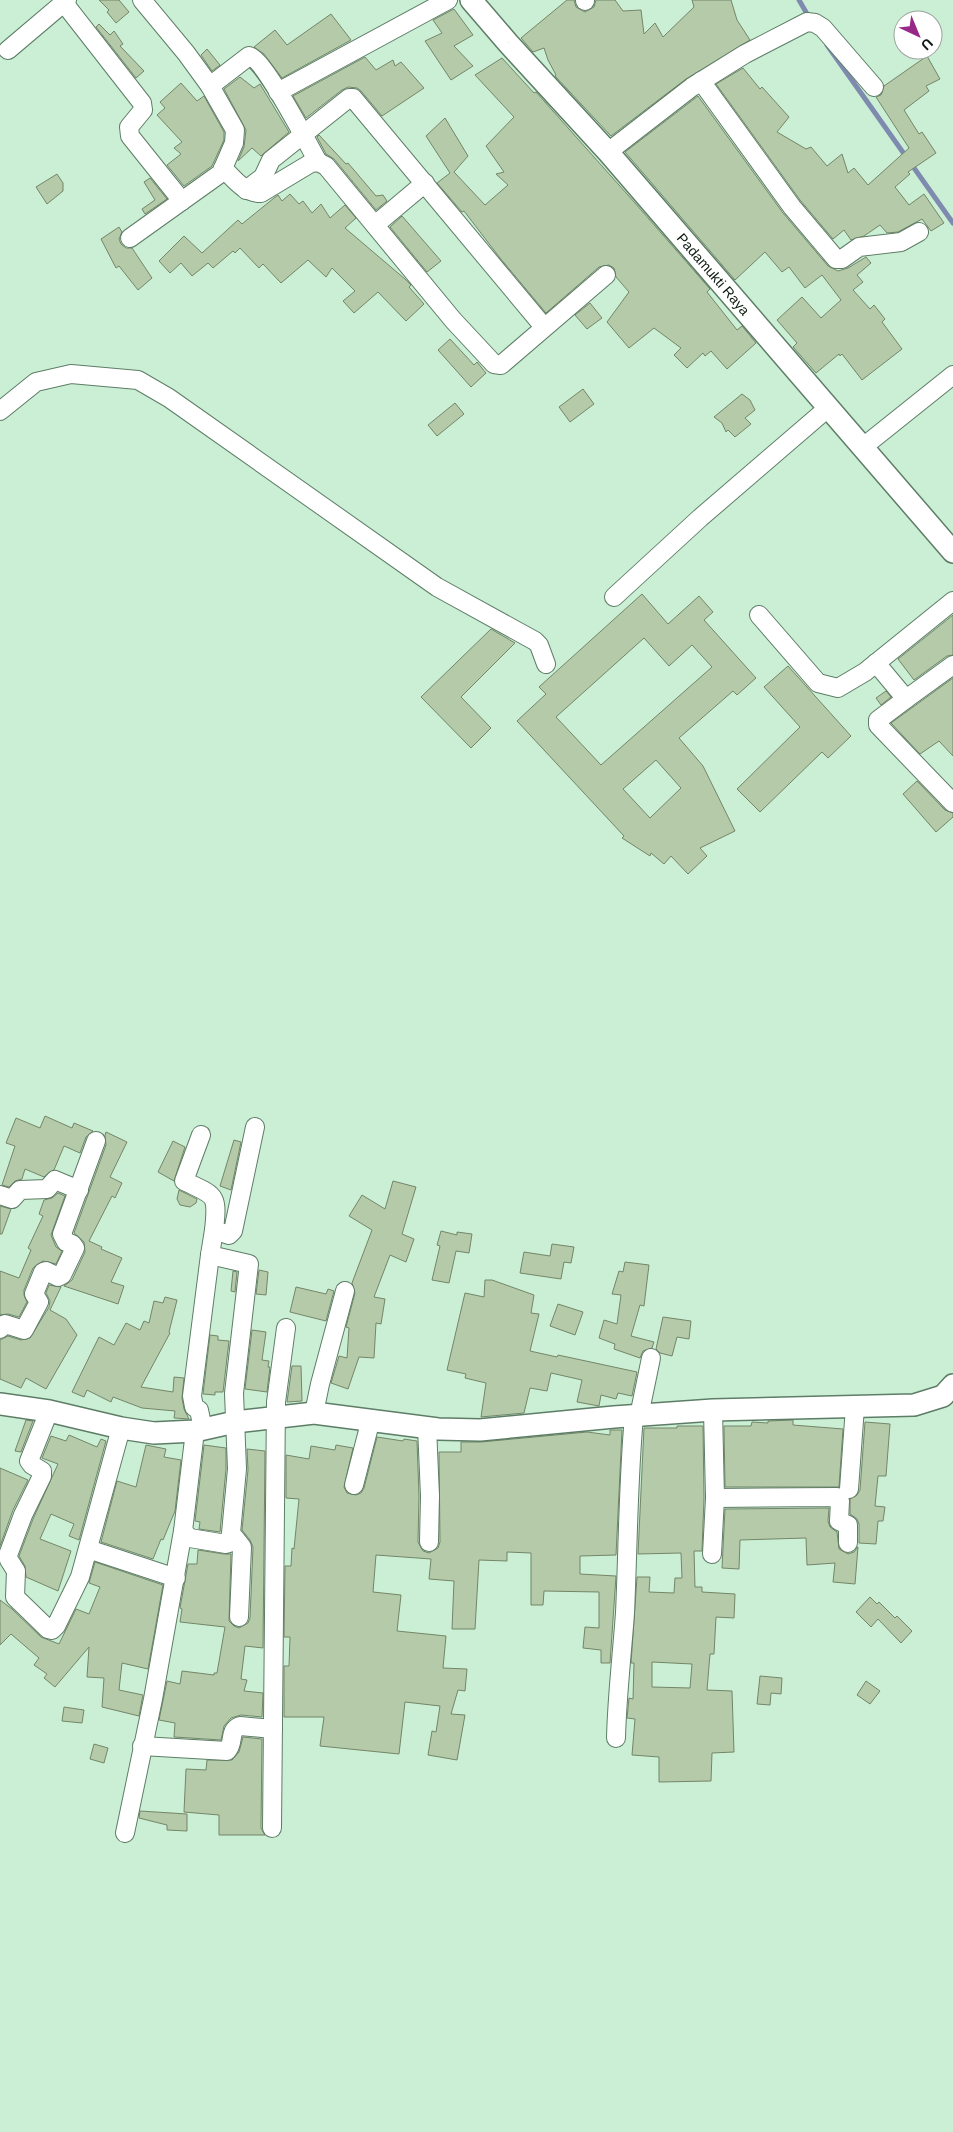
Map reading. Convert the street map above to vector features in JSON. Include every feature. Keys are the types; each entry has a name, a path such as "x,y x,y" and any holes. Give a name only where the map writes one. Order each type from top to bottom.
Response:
{"street":[{"path":"130,238 220,173 234,143 236,130 210,86 186,53 142,0"},
{"path":"278,92 448,0"},
{"name":"Padamukti Raya","path":"471,0 608,152 953,552"},
{"path":"8,50 66,1 142,103 143,110 129,127 130,136 182,201"},
{"path":"608,152 701,81 745,54 808,22 815,23 823,28 874,87"},
{"path":"210,86 249,56 257,60 278,92 318,162 326,166 453,320 494,364 501,365 606,275"},
{"path":"701,81 792,207 836,259 842,259 859,248 901,242 919,232"},
{"path":"246,190 263,177 269,162 349,98 353,98 544,327"},
{"path":"223,168 246,190 261,193 311,163 318,162"},
{"path":"375,225 425,183"},
{"path":"0,410 36,382 70,374 138,380 169,398 437,587 535,641 539,645 546,664"},
{"path":"863,447 953,375"},
{"path":"614,597 700,518 828,406"},
{"path":"759,615 818,683 838,688 876,663 953,601"},
{"path":"876,663 906,699"},
{"path":"953,665 878,720 878,725 953,803"},
{"path":"214,1230 229,1235 233,1231 255,1128"},
{"path":"125,1833 176,1578 200,1423 192,1396 216,1204 214,1198 184,1181 201,1134"},
{"path":"0,1329 5,1324 24,1330 39,1302 34,1294 43,1272 46,1271 58,1277 62,1275 75,1248 72,1244 66,1242 62,1234 96,1141"},
{"path":"0,1194 12,1200 19,1191 47,1189 55,1180 79,1190"},
{"path":"183,1531 190,1538 229,1543 237,1469 234,1393 249,1264 210,1255"},
{"path":"315,1409 345,1291"},
{"path":"272,1828 277,1410 286,1328"},
{"path":"616,1738 617,1698 625,1613 629,1469 639,1409 651,1358"},
{"path":"2,1409 49,1411 121,1428 154,1433 277,1410 315,1409 427,1428 480,1430 639,1409 714,1410 914,1405 950,1396"},
{"path":"848,1489 855,1407"},
{"path":"712,1554 715,1498 714,1410"},
{"path":"49,1411 29,1461 42,1471 42,1476 23,1514 8,1555 16,1571 15,1597 48,1629 52,1630 56,1626 80,1577 121,1428"},
{"path":"354,1485 371,1419"},
{"path":"427,1428 430,1496 429,1542"},
{"path":"715,1498 837,1497 840,1501 839,1521 848,1525 849,1528 848,1543"},
{"path":"230,1538 235,1538 242,1547 238,1617"},
{"path":"88,1549 176,1578"},
{"path":"142,1746 227,1751 236,1727 273,1729"}],"building":[{"path":"99,0 119,0 129,12 116,23 107,12 109,10"},
{"path":"567,0 574,0 576,7 585,12 594,7 596,0 615,0 623,11 641,10 644,34 655,23 663,37 694,7 692,0 731,0 737,20 750,40 686,79 611,136 555,76 544,48 533,52 521,38"},
{"path":"454,9 473,35 454,46 473,66 451,80 425,41 442,33 433,20"},
{"path":"331,14 351,40 282,78 264,54 254,47 275,30 287,45"},
{"path":"99,24 110,35 114,31 123,44 120,46 144,71 136,78 96,27"},
{"path":"207,49 220,65 212,71 201,55"},
{"path":"365,57 376,70 393,60 395,66 401,62 424,88 382,116 361,91 357,88 348,87 306,118 293,96"},
{"path":"502,58 534,93 536,92 710,289 707,292 737,330 742,326 756,343 727,369 711,351 705,356 703,353 687,368 674,355 681,348 654,328 629,348 607,322 629,292 616,277 614,268 609,265 599,267 546,313 464,211 462,212 437,183 450,173 426,136 445,118 468,156 454,172 485,205 508,185 496,174 504,172 486,146 514,117 475,75"},
{"path":"921,60 929,60 940,79 926,86 929,91 904,110 919,134 922,132 936,153 908,172 910,174 895,187 909,205 924,194 944,223 931,231 922,219 898,232 887,233 880,225 864,236 851,240 844,230 833,239 800,200 716,84 743,68 760,89 762,87 789,117 777,132 806,149 811,147 827,166 842,154 848,173 854,168 868,185 909,148 876,97 881,95 884,86"},
{"path":"240,77 254,88 260,84 289,132 261,156 252,148 238,161 244,147 246,130 224,89"},
{"path":"181,83 197,101 204,96 224,132 224,140 212,166 184,186 167,165 181,154 174,148 182,142 157,115 165,108 160,102"},
{"path":"698,96 783,213 828,266 838,271 848,268 866,257 871,263 857,275 863,282 853,290 870,309 874,305 885,319 882,322 902,349 862,380 842,354 840,356 839,354 816,373 793,347 797,343 777,320 802,297 821,318 841,300 822,275 805,288 789,267 782,272 765,252 735,280 625,152"},
{"path":"319,135 346,164 348,163 376,196 383,195 387,201 376,210 334,159 326,154 317,137"},
{"path":"57,174 63,183 63,191 47,204 36,187"},
{"path":"150,178 167,199 145,214 142,209 155,200 144,182"},
{"path":"290,194 299,204 303,201 312,213 321,204 330,218 345,205 356,218 345,228 405,279 411,285 409,287 424,304 406,321 378,292 354,313 343,301 355,291 332,268 326,277 308,260 281,283 263,264 259,268 240,248 235,253 233,251 213,268 208,263 192,276 181,263 170,273 159,261 184,236 202,253 238,220 242,224 278,195 282,201"},
{"path":"402,216 441,261 427,272 390,227"},
{"path":"119,227 122,232 119,239 121,244 126,248 132,248 152,278 138,290 119,266 116,268 101,239"},
{"path":"590,303 602,318 587,329 575,315"},
{"path":"450,339 474,365 477,362 486,373 471,387 438,350"},
{"path":"583,389 594,404 570,422 559,407"},
{"path":"742,394 750,400 755,410 745,418 751,424 735,437 728,430 726,432 722,423 714,417"},
{"path":"455,403 464,414 437,436 428,425"},
{"path":"642,594 668,624 699,596 713,612 704,620 756,678 737,695 733,691 679,738 703,766 735,831 700,848 707,856 688,874 671,856 664,864 651,853 650,856 622,838 624,836 517,721 546,694 539,687","holes":["644,638 669,666 692,645 712,667 601,765 556,717","656,760 681,788 650,818 623,789"]},
{"path":"953,615 953,655 947,656 914,680 898,659"},
{"path":"491,629 515,643 461,697 491,728 471,748 421,697"},
{"path":"788,666 851,736 828,758 822,752 760,812 737,789 800,727 764,687"},
{"path":"953,678 953,756 939,741 920,754 891,723"},
{"path":"886,691 891,697 881,705 876,698"},
{"path":"917,781 945,810 953,813 953,817 936,832 903,794"},
{"path":"45,1116 72,1128 74,1123 93,1131 86,1137 80,1153 64,1146 54,1170 44,1177 25,1169 22,1179 15,1181 9,1187 2,1185 15,1146 6,1143 16,1118 40,1128"},
{"path":"106,1132 127,1142 110,1177 122,1183 115,1198 112,1196 89,1241 102,1247 101,1249 122,1258 111,1282 124,1286 118,1304 64,1286 72,1280 85,1252 84,1242 74,1233 106,1145"},
{"path":"234,1140 241,1142 231,1190 220,1186"},
{"path":"173,1141 185,1147 174,1181 158,1172"},
{"path":"393,1181 416,1187 402,1234 414,1239 406,1262 390,1255 374,1297 385,1299 381,1324 376,1323 374,1358 359,1357 348,1389 331,1383 339,1356 347,1358 349,1328 346,1327 355,1293 352,1283 372,1230 349,1216 362,1195 385,1209"},
{"path":"179,1190 197,1199 196,1203 190,1207 180,1205 177,1199"},
{"path":"58,1193 65,1196 51,1235 56,1247 62,1251 56,1264 43,1261 33,1268 24,1290 27,1302 19,1317 8,1314 0,1315 0,1271 19,1278 31,1250 28,1248 43,1216 39,1214 44,1200 52,1198"},
{"path":"0,1206 11,1209 2,1234 0,1234"},
{"path":"441,1231 457,1235 457,1232 472,1234 469,1253 456,1251 449,1283 432,1280 440,1246 437,1245"},
{"path":"552,1244 574,1247 571,1263 564,1262 561,1279 520,1273 524,1252 550,1256"},
{"path":"625,1262 649,1265 644,1306 640,1305 631,1336 654,1342 652,1348 643,1351 640,1358 614,1349 615,1344 599,1338 604,1320 617,1324 621,1295 612,1294 619,1271 623,1272"},
{"path":"259,1270 268,1272 266,1295 256,1294"},
{"path":"233,1271 237,1272 235,1292 231,1291"},
{"path":"485,1280 492,1280 534,1295 531,1313 539,1314 530,1351 637,1372 632,1396 618,1393 616,1399 601,1395 599,1406 577,1402 582,1380 551,1373 547,1391 530,1388 524,1413 481,1417 486,1383 465,1378 466,1374 447,1370 465,1293 484,1297"},
{"path":"49,1285 61,1287 50,1310 66,1319 77,1335 46,1389 26,1378 21,1388 0,1379 0,1340 8,1336 21,1340 30,1338 49,1307 50,1301 46,1293"},
{"path":"296,1287 326,1294 328,1289 334,1291 326,1321 290,1312"},
{"path":"165,1297 177,1300 170,1333 141,1387 173,1392 174,1377 184,1378 182,1398 184,1409 189,1419 174,1418 175,1411 142,1408 113,1397 111,1402 87,1390 84,1397 72,1392 99,1337 114,1345 126,1323 140,1330 144,1321 149,1323 154,1301 163,1303"},
{"path":"558,1304 583,1312 575,1335 550,1326"},
{"path":"663,1317 691,1321 689,1339 677,1337 672,1356 660,1353 656,1349"},
{"path":"252,1330 266,1332 262,1360 269,1361 268,1367 270,1367 267,1392 245,1389"},
{"path":"210,1335 218,1336 218,1340 229,1341 223,1392 215,1392 215,1395 203,1394"},
{"path":"292,1366 301,1366 302,1401 287,1402"},
{"path":"26,1420 33,1421 21,1452 15,1451"},
{"path":"793,1420 793,1425 843,1429 839,1487 725,1487 724,1426 751,1426 752,1422 768,1423 768,1421"},
{"path":"865,1422 890,1424 886,1476 878,1476 875,1506 885,1507 883,1521 878,1521 876,1544 859,1543 859,1524 857,1519 850,1514 850,1499 857,1495 860,1490"},
{"path":"677,1426 703,1426 704,1498 702,1551 694,1551 695,1587 702,1587 702,1592 735,1594 734,1618 716,1617 714,1654 710,1654 707,1690 732,1691 734,1752 712,1753 711,1781 659,1782 659,1757 632,1755 635,1719 627,1718 629,1698 633,1699 634,1663 631,1663 637,1577 650,1577 649,1592 674,1593 675,1578 682,1578 681,1553 638,1554 644,1428 677,1428","holes":["652,1662 692,1664 690,1688 652,1687"]},
{"path":"610,1430 622,1430 616,1555 580,1556 580,1574 616,1576 610,1663 601,1663 601,1650 583,1648 585,1627 599,1628 599,1592 544,1591 543,1605 531,1605 531,1553 507,1552 507,1561 479,1560 475,1629 452,1629 454,1581 429,1579 431,1559 376,1555 373,1592 401,1595 397,1631 446,1636 443,1668 467,1669 465,1691 458,1690 451,1714 465,1715 457,1760 428,1755 432,1731 436,1732 440,1706 405,1702 399,1754 320,1746 324,1717 284,1717 284,1666 289,1666 290,1637 284,1637 285,1566 291,1566 299,1499 286,1498 286,1455 309,1459 311,1446 335,1450 336,1445 353,1448 344,1487 347,1493 356,1495 361,1493 364,1488 377,1437 417,1441 418,1542 423,1551 429,1553 438,1548 440,1542 439,1452 461,1452 461,1442 481,1442 587,1432 610,1435"},
{"path":"69,1435 97,1447 101,1439 106,1441 79,1540 69,1536 74,1524 51,1514 40,1539 71,1551 58,1591 26,1577 25,1566 19,1556 33,1519 58,1464 42,1458 51,1436 66,1441"},
{"path":"146,1445 166,1449 164,1457 181,1460 175,1511 153,1559 101,1542 117,1481 136,1487"},
{"path":"204,1445 226,1448 220,1532 199,1529 200,1522 195,1521"},
{"path":"247,1449 265,1451 263,1648 245,1646 241,1679 247,1680 244,1691 263,1693 262,1717 241,1715 231,1718 224,1726 221,1740 174,1737 175,1723 159,1720 167,1681 180,1684 182,1671 214,1675 214,1673 217,1673 225,1627 180,1622 182,1609 180,1608 188,1564 197,1564 198,1550 231,1554 229,1621 239,1628 248,1623 250,1618 253,1547 242,1530 248,1470"},
{"path":"0,1468 28,1480 13,1510 0,1546"},
{"path":"829,1508 828,1521 830,1527 837,1532 839,1549 848,1554 854,1552 858,1547 855,1584 833,1582 835,1563 807,1565 806,1538 740,1540 739,1569 722,1568 725,1509"},
{"path":"95,1562 163,1585 148,1669 122,1663 119,1690 143,1695 139,1716 102,1707 104,1678 87,1677 89,1647 55,1687 44,1678 47,1674 34,1665 39,1658 11,1634 0,1645 0,1600 41,1637 59,1644 76,1609 89,1614 100,1587 89,1583"},
{"path":"870,1597 877,1604 879,1602 895,1618 897,1616 912,1631 901,1643 878,1619 871,1627 856,1612"},
{"path":"760,1676 782,1678 781,1694 771,1693 770,1705 757,1704"},
{"path":"866,1681 880,1691 870,1704 857,1695"},
{"path":"64,1707 84,1710 82,1723 62,1721"},
{"path":"243,1737 262,1739 261,1828 265,1835 219,1835 219,1815 184,1812 186,1769 206,1770 207,1760 232,1760 239,1752"},
{"path":"94,1744 108,1748 104,1763 90,1759"},
{"path":"140,1811 187,1814 187,1831 167,1830 167,1825 139,1818"}],"waterway":[{"path":"799,0 810,19"},
{"path":"827,45 953,223"}]}
